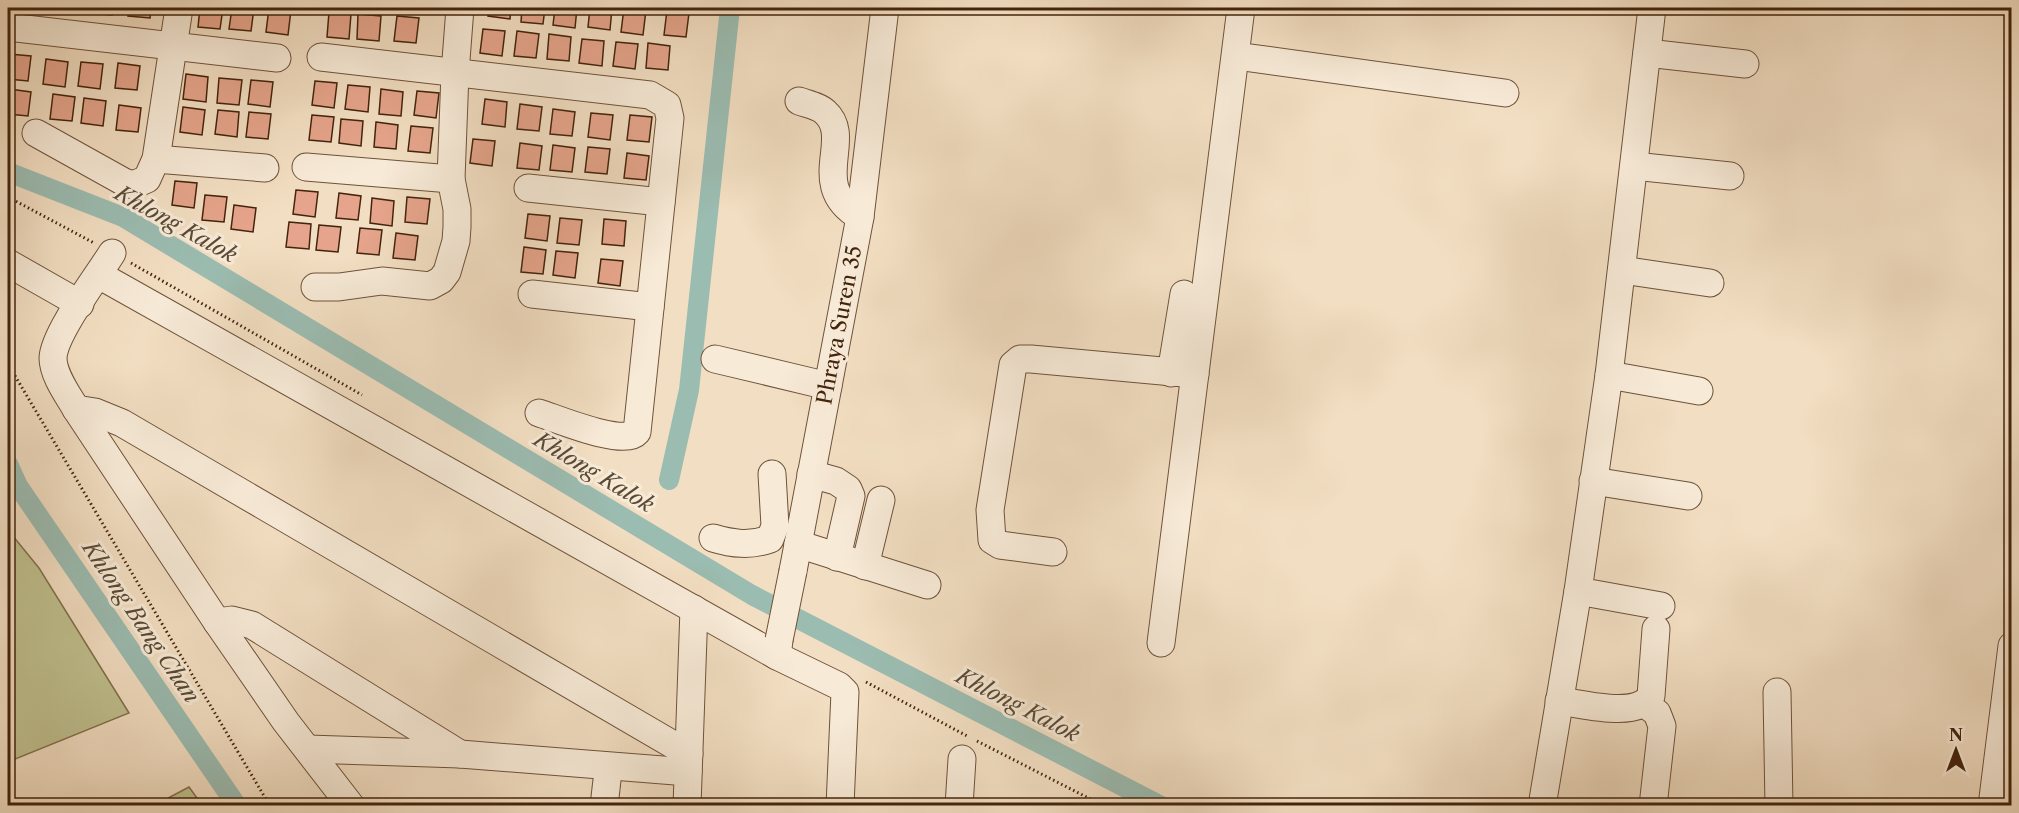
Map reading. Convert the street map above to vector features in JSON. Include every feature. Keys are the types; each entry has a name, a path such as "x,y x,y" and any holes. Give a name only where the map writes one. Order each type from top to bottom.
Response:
{"street":[{"path":"36,133 133,185 147,179 156,159 178,8"},
{"path":"315,287 339,287 382,281 430,286 441,280 447,272 456,241 457,209 451,179 460,8"},
{"name":"Phraya Suren 35","path":"778,648 793,571 791,534 811,474 860,217 885,8"},
{"path":"1183,373 1236,56 1241,8"},
{"path":"1542,806 1578,591 1609,375 1652,8"},
{"path":"8,27 277,58"},
{"path":"1647,53 1745,64"},
{"path":"1236,56 1505,93"},
{"path":"321,57 656,96 667,105 670,118 639,426 634,435 613,437 539,413"},
{"path":"799,100 824,110 831,119 835,132 833,187 846,208 860,217"},
{"path":"156,159 265,168"},
{"path":"1634,166 1730,176"},
{"path":"306,167 451,179"},
{"path":"528,188 661,202"},
{"path":"8,263 80,304"},
{"path":"351,806 217,622 76,409 56,372 53,360 59,337 105,264 694,609 778,648 839,686 844,692 840,806"},
{"path":"1622,270 1710,284"},
{"path":"532,294 650,307"},
{"path":"1161,643 1183,373 1184,294"},
{"path":"715,359 828,386"},
{"path":"1053,552 1000,545 993,540 990,529 990,510 1013,365 1020,359 1031,359 1183,373"},
{"path":"1609,375 1699,391"},
{"path":"76,409 95,412 122,423 688,763"},
{"path":"772,474 791,534"},
{"path":"811,474 836,481 848,489 851,496 837,557"},
{"path":"1593,481 1688,496"},
{"path":"865,566 881,500"},
{"path":"713,538 732,544 756,544 791,534 837,557 927,585"},
{"path":"1559,701 1629,710 1645,704 1651,696 1658,618 1578,591"},
{"path":"687,806 694,609"},
{"path":"217,622 232,620 252,625 460,754"},
{"path":"1992,806 2012,646"},
{"path":"1777,692 1779,806"},
{"path":"1645,704 1657,713 1662,726 1653,806"},
{"path":"308,749 688,763"},
{"path":"959,806 962,759"}],"path":[{"path":"8,364 270,806"}],"green space":[{"path":"8,530 39,568 129,713 8,762"},
{"path":"189,787 202,805 155,805"}],"building":[{"path":"91,8 113,8 112,15 90,13"},
{"path":"129,8 151,8 150,18 128,16"},
{"path":"200,8 223,8 220,29 198,27"},
{"path":"232,8 254,8 251,31 229,29"},
{"path":"269,8 291,10 288,35 266,32"},
{"path":"489,8 511,8 510,19 488,16"},
{"path":"522,8 545,8 543,24 521,22"},
{"path":"555,8 577,8 575,28 553,25"},
{"path":"590,8 612,8 610,30 588,27"},
{"path":"624,8 646,10 643,35 621,32"},
{"path":"667,10 689,13 686,37 664,35"},
{"path":"329,12 351,14 349,39 327,37"},
{"path":"358,14 381,16 379,41 357,39"},
{"path":"397,16 419,18 416,43 394,41"},
{"path":"483,29 505,31 502,56 480,53"},
{"path":"517,31 539,34 536,58 514,56"},
{"path":"549,34 571,37 569,61 547,59"},
{"path":"582,39 604,41 602,66 579,63"},
{"path":"616,42 638,44 635,69 613,66"},
{"path":"648,43 670,46 668,70 646,68"},
{"path":"9,54 31,56 28,81 8,79"},
{"path":"46,59 68,62 65,87 43,84"},
{"path":"81,62 103,64 100,89 78,86"},
{"path":"118,63 140,66 137,90 115,88"},
{"path":"186,74 208,77 206,102 183,99"},
{"path":"219,78 242,80 239,105 217,103"},
{"path":"251,80 273,82 270,107 248,104"},
{"path":"315,81 337,83 334,108 312,105"},
{"path":"348,85 370,87 368,112 345,109"},
{"path":"9,89 31,92 28,116 8,114"},
{"path":"381,89 403,92 401,116 379,114"},
{"path":"417,91 439,93 436,118 414,115"},
{"path":"53,94 75,97 72,121 50,119"},
{"path":"84,98 106,101 103,126 81,123"},
{"path":"485,99 507,102 505,127 482,124"},
{"path":"520,104 542,107 539,131 517,129"},
{"path":"119,105 141,108 138,132 116,130"},
{"path":"183,107 205,110 202,135 180,132"},
{"path":"553,109 575,112 572,136 550,134"},
{"path":"218,110 239,112 237,137 215,134"},
{"path":"249,112 271,114 268,139 246,137"},
{"path":"591,113 613,115 610,140 588,137"},
{"path":"312,115 334,117 331,142 309,140"},
{"path":"630,115 652,117 649,142 627,140"},
{"path":"341,119 363,121 361,146 339,143"},
{"path":"376,122 398,125 396,149 374,147"},
{"path":"411,126 433,128 430,153 408,151"},
{"path":"473,139 495,141 492,166 470,163"},
{"path":"520,143 542,146 539,170 517,168"},
{"path":"553,145 575,148 572,172 550,170"},
{"path":"588,147 610,149 607,174 585,172"},
{"path":"627,153 649,156 646,180 624,178"},
{"path":"175,181 197,183 194,208 172,205"},
{"path":"296,190 318,192 315,217 293,214"},
{"path":"339,193 361,196 358,220 336,218"},
{"path":"205,195 227,197 224,222 202,220"},
{"path":"407,197 430,199 427,224 405,222"},
{"path":"372,198 394,201 392,226 370,223"},
{"path":"234,205 256,208 253,232 231,229"},
{"path":"528,214 550,216 547,241 525,238"},
{"path":"560,218 582,220 579,245 557,243"},
{"path":"604,219 626,221 624,246 602,244"},
{"path":"289,222 311,224 309,249 286,247"},
{"path":"319,225 341,227 338,252 316,250"},
{"path":"360,228 382,230 379,255 357,253"},
{"path":"396,233 418,236 415,260 393,258"},
{"path":"524,247 546,250 543,274 521,272"},
{"path":"556,251 578,253 575,278 553,275"},
{"path":"601,259 623,261 620,286 598,283"}],"waterway":[{"path":"669,480 689,390 730,8"},
{"name":"Khlong Kalok","path":"8,172 123,217 752,595 1161,806"},
{"name":"Khlong Bang Chan","path":"8,464 18,486 237,806"}]}
